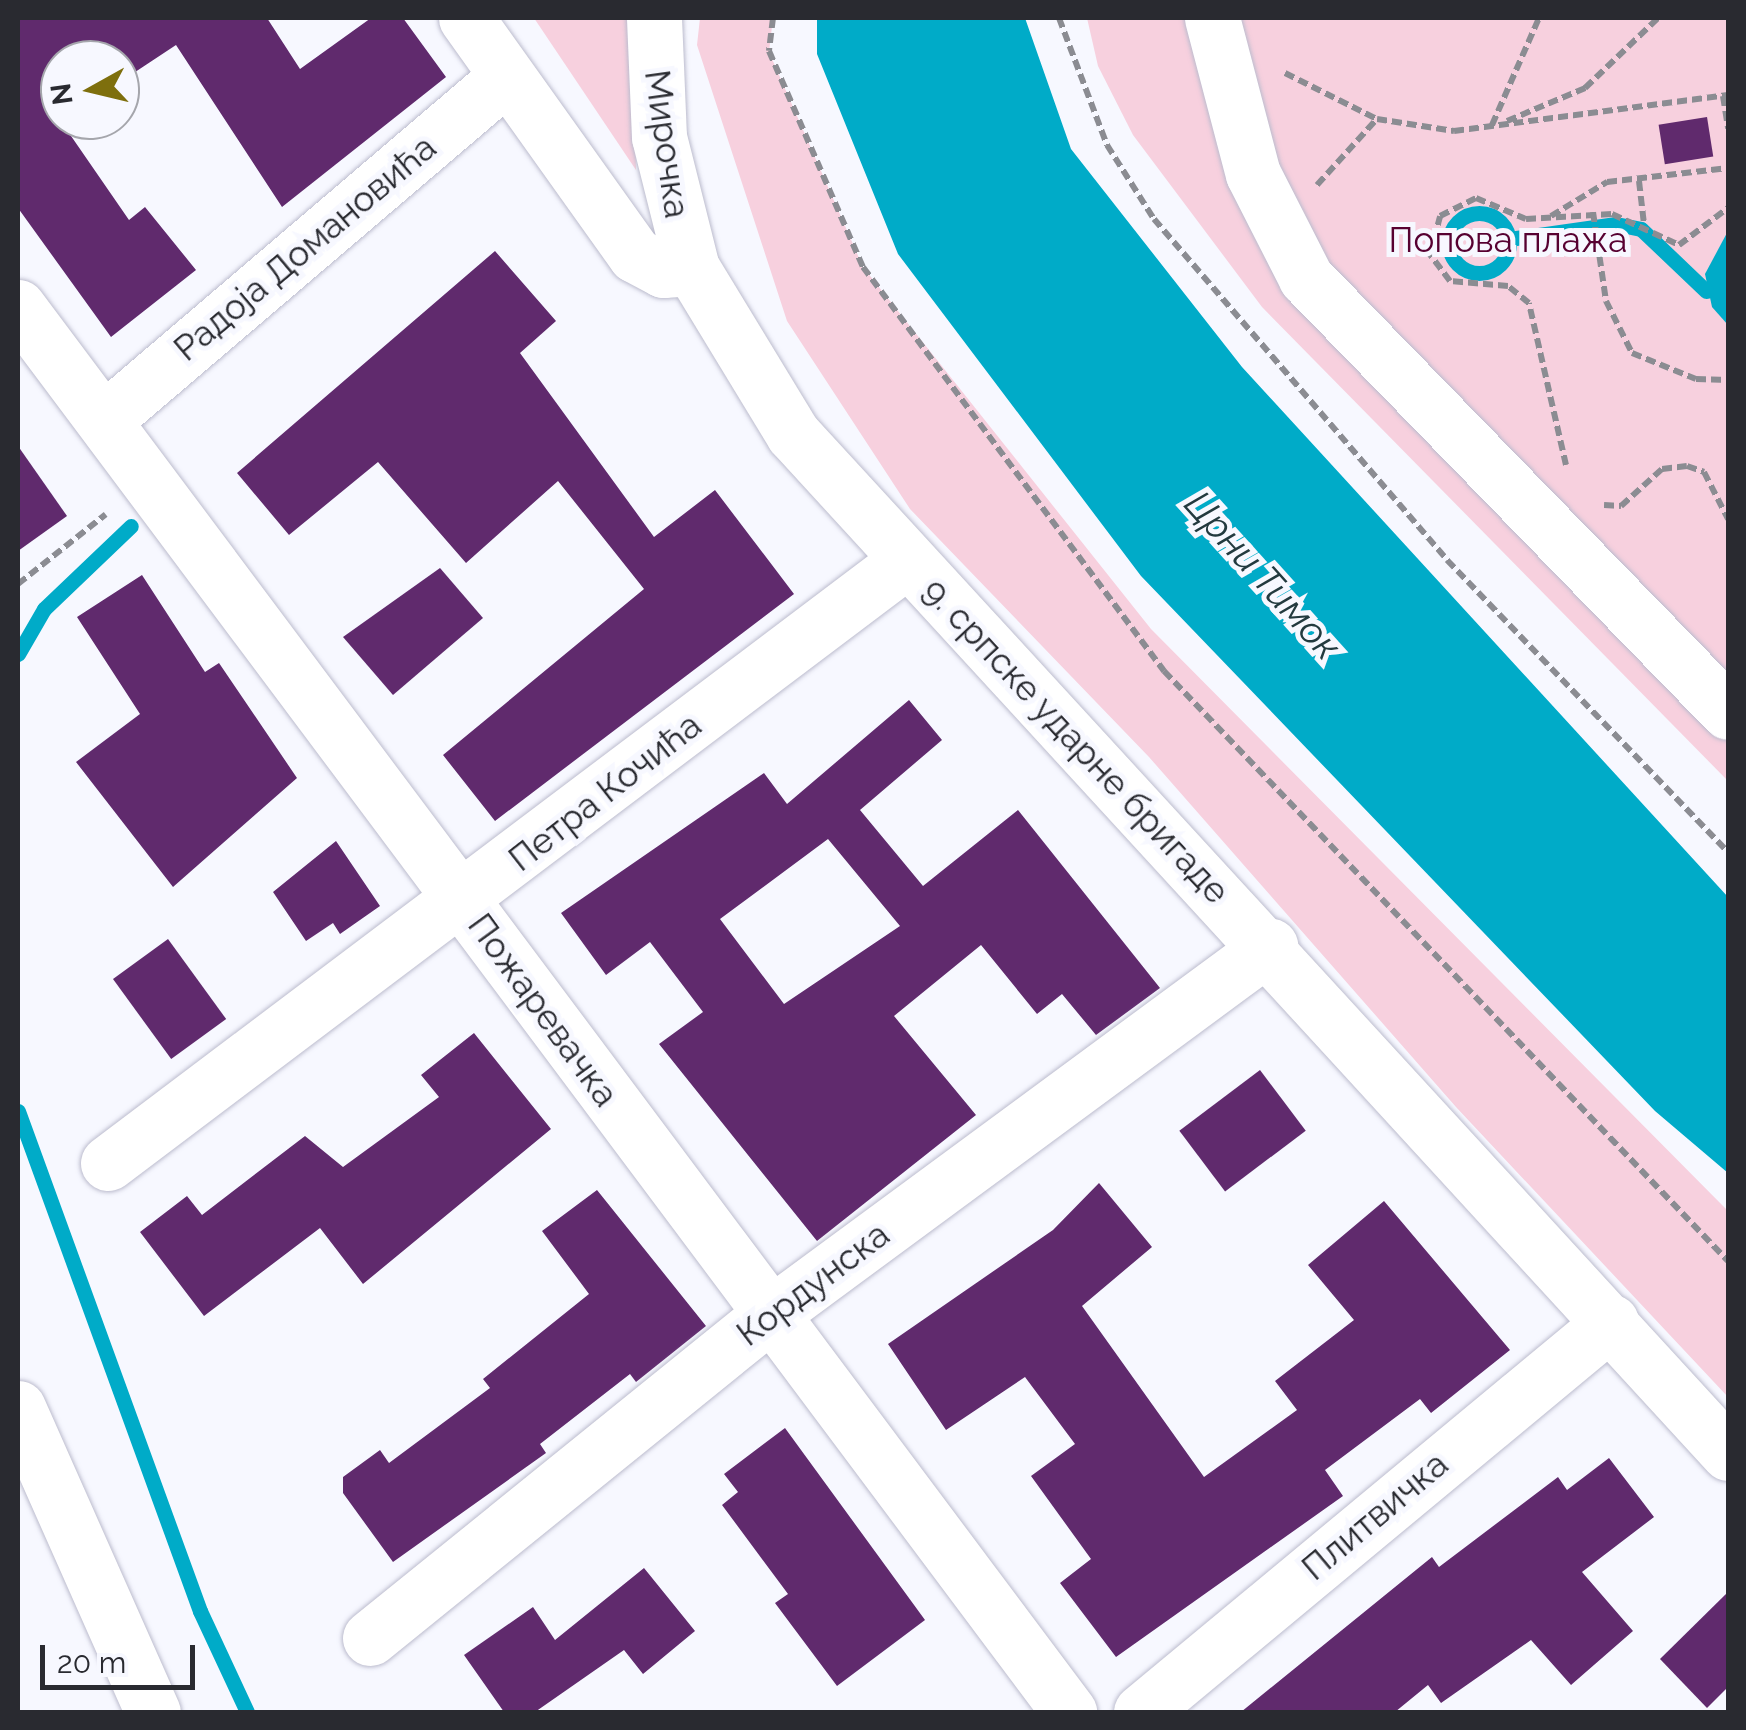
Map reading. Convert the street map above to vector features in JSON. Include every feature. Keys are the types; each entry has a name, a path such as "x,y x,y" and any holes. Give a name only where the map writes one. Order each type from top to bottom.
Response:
{"street":[{"path":"466,18 635,256 662,270 692,268"},
{"name":"Мирочка","path":"654,18 660,137 692,268"},
{"path":"1212,18 1236,120 1278,232 1306,278 1728,712"},
{"name":"Радоја Домановића","path":"104,420 506,77"},
{"name":"9. српске ударне бригаде","path":"692,268 793,434 906,560 1270,946 1728,1453"},
{"name":"Пожаревачка","path":"18,307 150,478 768,1316 1069,1712"},
{"name":"Петра Кочића","path":"108,1164 464,902 906,560"},
{"name":"Кордунска","path":"370,1638 768,1316 1270,946"},
{"name":"Плитвичка","path":"1141,1712 1610,1322"},
{"path":"18,1408 30,1481 153,1712"}],"path":[{"path":"773,18 768,52 863,267 1164,671 1728,1261"},
{"path":"1059,18 1108,145 1154,220 1447,560 1728,852"},
{"path":"1492,126 1539,18"},
{"path":"1492,126 1585,88 1658,18"},
{"path":"1275,64 1376,119 1454,131 1726,95 1728,130"},
{"path":"1278,232 1376,119"},
{"path":"1550,217 1593,186 1728,168"},
{"path":"1639,182 1644,224"},
{"path":"1571,474 1543,393 1529,303 1508,286 1462,287 1430,254 1440,216 1455,204 1476,198 1526,219 1594,216 1644,224 1679,245 1728,208"},
{"path":"1594,216 1612,319 1632,353 1696,379 1728,380"},
{"path":"1590,500 1620,506 1662,469 1687,466 1711,480 1728,519"},
{"path":"18,584 150,478"}],"green space":[{"path":"534,18 633,18 636,170"},
{"path":"700,18 773,18 769,52 863,267 1151,629 1728,1211 1728,1397 1456,1107 1149,757 910,509 787,321 697,45"},
{"name":"Попова плажа","path":"1087,18 1728,18 1728,781 1262,307 1133,135 1098,66"}],"water":[{"name":"Црни Тимок","path":"817,18 1025,18 1071,149 1242,367 1728,897 1728,1173 1655,1111 1141,576 898,254 817,54"},
{"path":"1728,231 1728,325 1712,307 1705,274"}],"building":[{"path":"18,18 267,18 300,69 371,18 403,18 446,77 282,207 176,45 140,69 140,40 40,40 40,140 74,140 129,220 145,207 196,270 111,337 18,208"},
{"path":"1707,117 1713,157 1665,164 1659,125"},
{"path":"495,251 556,321 520,353 654,537 715,490 794,594 495,821 443,755 644,589 558,481 466,563 378,462 289,535 237,473"},
{"path":"18,446 67,516 18,551"},
{"path":"440,568 483,618 393,695 343,637"},
{"path":"142,575 205,672 219,663 297,778 173,887 76,762 140,714 77,617"},
{"path":"909,700 942,740 860,810 923,886 1018,810 1160,988 1096,1035 1062,994 1037,1014 981,945 894,1016 976,1115 817,1241 659,1044 703,1012 650,942 606,975 561,913 764,773 787,804","holes":["828,839 900,926 784,1004 720,919"]},
{"path":"336,841 380,906 340,934 333,923 306,941 273,892"},
{"path":"168,939 226,1019 171,1059 113,979"},
{"path":"474,1033 551,1129 363,1284 320,1228 204,1316 140,1232 187,1196 202,1215 305,1136 343,1167 439,1097 421,1075"},
{"path":"1260,1070 1306,1131 1225,1191 1179,1131"},
{"path":"1099,1183 1152,1247 1082,1306 1204,1477 1297,1410 1275,1381 1354,1320 1308,1265 1384,1201 1510,1350 1431,1413 1420,1399 1325,1470 1343,1496 1116,1657 1060,1583 1091,1559 1031,1476 1075,1444 1025,1377 946,1430 888,1344 1053,1230"},
{"path":"597,1190 706,1326 636,1382 630,1374 540,1444 546,1453 393,1562 343,1493 343,1477 380,1450 389,1463 490,1388 483,1379 589,1294 542,1231"},
{"path":"785,1428 925,1620 837,1686 775,1603 788,1594 722,1505 738,1492 724,1474"},
{"path":"1609,1458 1654,1517 1582,1572 1633,1631 1571,1685 1531,1640 1441,1703 1428,1685 1395,1712 1241,1712 1432,1557 1439,1567 1558,1477 1567,1490"},
{"path":"644,1568 695,1631 643,1674 624,1650 535,1712 504,1712 464,1655 533,1607 555,1640"},
{"path":"1728,1592 1728,1687 1707,1708 1660,1659"}],"waterway":[{"path":"1479,213 1500,222 1509,243 1500,264 1479,273 1458,264 1449,243 1458,222 1479,213"},
{"path":"1509,239 1616,224 1641,229 1706,291"},
{"path":"18,654 44,609 131,526"},
{"path":"18,1111 200,1611 247,1712"}]}
